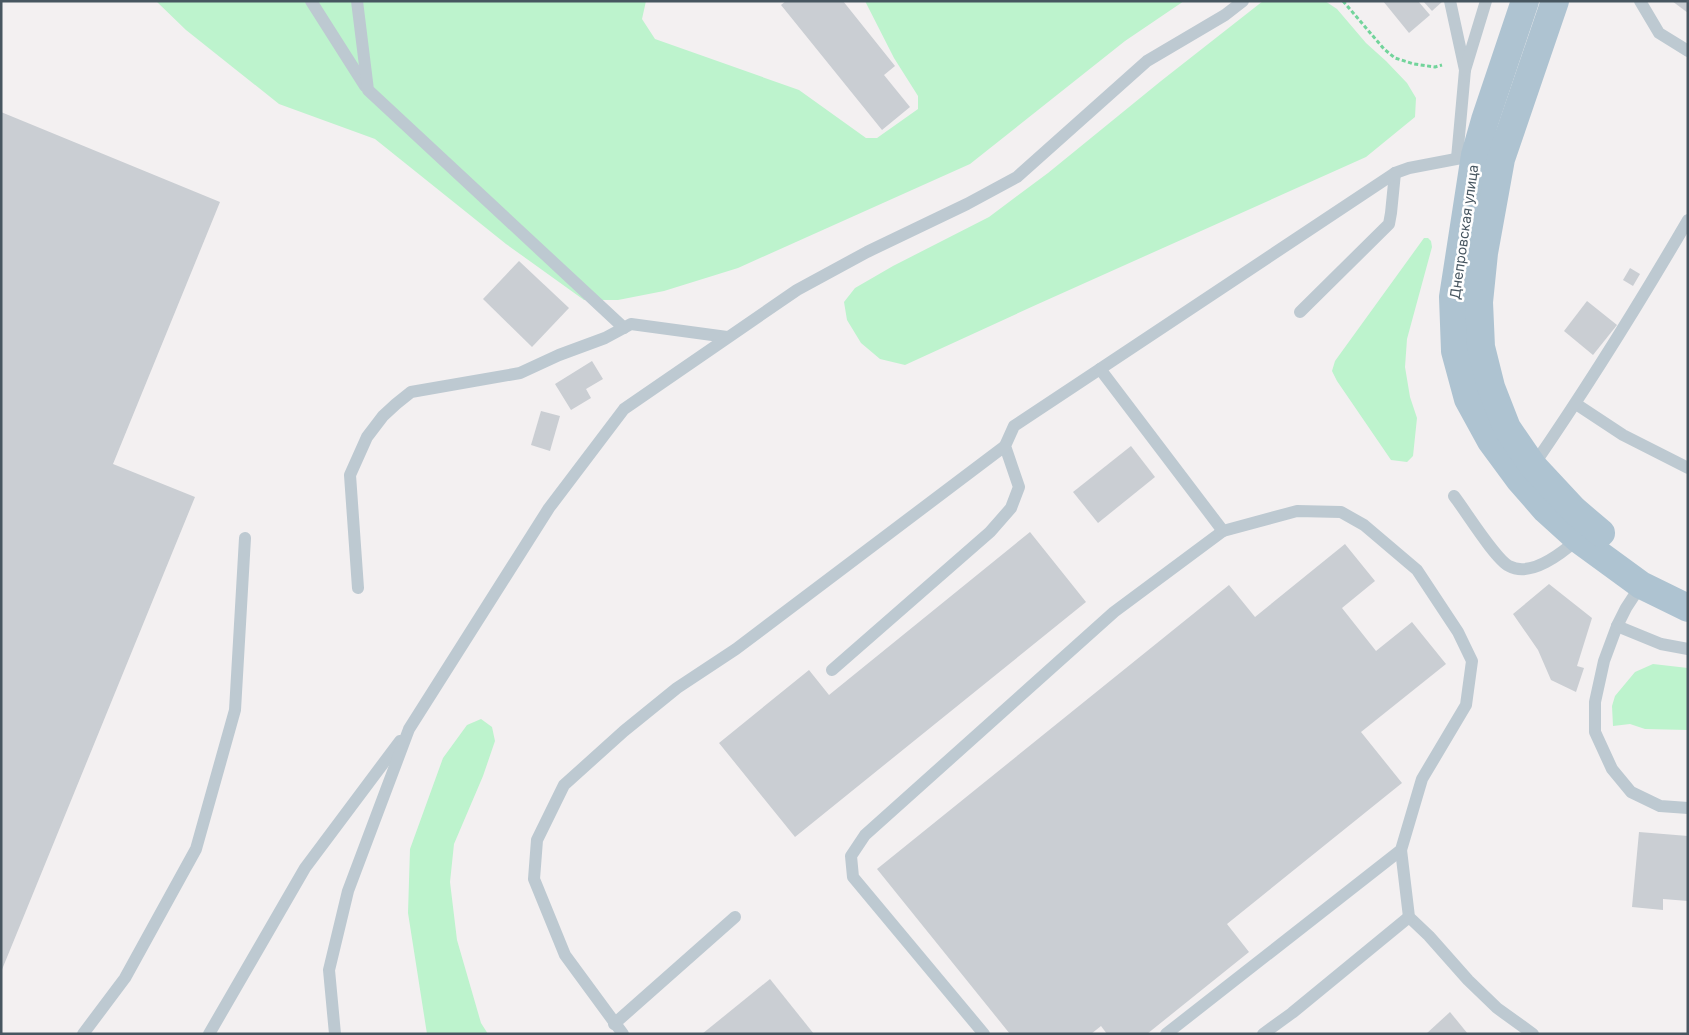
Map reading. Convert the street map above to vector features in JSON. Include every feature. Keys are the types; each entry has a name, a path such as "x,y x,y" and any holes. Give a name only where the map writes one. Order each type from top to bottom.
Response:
{"main road":[{"name":"Днепровская улица","path":"1525,1 1484,120 1453,297 1455,351 1468,399 1491,441 1519,479 1546,510 1578,539 1641,585 1688,608"},
{"name":"Днепровская улица","path":"1554,1 1478,157 1484,253 1479,302 1481,347 1490,387 1507,428 1533,466 1592,526 1650,570 1688,591"}],"lane":[{"path":"311,1 368,90 624,328"},
{"path":"357,1 368,90"},
{"path":"209,1034 305,868 409,729 549,508 624,409 797,290 867,252 967,204 1017,177 1147,61 1225,15 1243,1"},
{"path":"736,917 619,1029 565,955 534,879 537,840 564,785 624,731 677,688 736,649 1005,446 1014,426 1395,173 1408,168 1478,157 1450,1"},
{"path":"1463,65 1486,1"},
{"path":"1640,1 1658,33 1688,52"},
{"path":"1300,312 1389,224 1395,173"},
{"path":"1533,466 1576,404 1637,307 1688,220"},
{"path":"358,588 350,475 367,437 396,404 411,392 520,373 559,355 605,338 631,324 727,337"},
{"path":"1100,369 1222,532"},
{"path":"1576,404 1623,435 1688,468"},
{"path":"832,670 990,532 1011,508 1019,487 1005,446"},
{"path":"1454,496 1499,558 1510,567 1538,567 1578,539"},
{"path":"984,1034 853,877 851,856 865,836 1114,612 1222,532 1297,511 1341,512 1364,525 1417,570 1458,632 1472,661 1466,705 1422,779 1401,850 1409,917 1497,1008 1533,1034"},
{"path":"83,1034 124,978 196,849 234,710 245,538"},
{"path":"1641,585 1617,626 1604,661 1596,702 1595,732 1612,769 1631,792 1660,806 1688,808"},
{"path":"1617,626 1662,644 1688,648"},
{"path":"335,1034 329,970 348,892 409,729"},
{"path":"1166,1034 1401,850"},
{"path":"1263,1034 1409,917"}],"path":[{"path":"1343,1 1384,49 1395,58 1414,64 1435,66 1463,65"}],"green space":[{"path":"156,1 646,1 642,19 655,39 799,90 866,138 877,138 918,109 918,96 894,58 865,1 1184,1 1125,41 970,164 738,268 664,291 618,300 584,300 506,244 375,139 279,104 186,30"},
{"path":"1263,1 1325,1 1337,9 1366,43 1407,83 1416,98 1415,117 1366,157 905,365 880,359 861,343 847,320 844,302 855,288 893,266 989,217 1048,173"},
{"path":"1424,238 1428,238 1431,241 1432,247 1407,339 1405,367 1410,397 1417,418 1413,456 1407,462 1391,460 1332,371 1335,361"},
{"path":"1653,664 1688,668 1688,730 1645,729 1630,724 1613,726 1612,706 1615,696 1635,672"},
{"path":"481,719 492,727 495,741 483,776 454,844 450,882 457,940 481,1023 488,1034 427,1034 408,913 410,849 443,758 467,725"}],"building":[{"path":"786,1 843,1 895,66 884,75 910,107 882,130 781,5"},
{"path":"1383,1 1418,1 1430,15 1409,33"},
{"path":"1423,1 1443,1 1432,11"},
{"path":"1672,1 1688,1 1688,13"},
{"path":"1,112 220,202 113,464 195,497 1,972"},
{"path":"519,261 569,308 532,347 483,299"},
{"path":"1630,268 1640,274 1633,286 1623,280"},
{"path":"1587,301 1617,325 1593,355 1564,331"},
{"path":"592,361 603,379 586,389 591,398 571,410 555,384"},
{"path":"541,411 560,416 550,451 531,445"},
{"path":"1131,446 1155,477 1098,523 1073,492"},
{"path":"1030,532 1086,602 795,837 719,743 809,670 829,695"},
{"path":"1345,544 1375,581 1342,608 1376,651 1412,622 1446,664 1361,732 1402,783 1227,924 1249,952 1147,1034 1107,1034 1101,1026 1091,1034 1010,1034 877,869 1229,585 1255,617"},
{"path":"1549,584 1592,618 1577,666 1584,668 1576,692 1551,680 1538,650 1513,614"},
{"path":"1639,832 1688,836 1688,901 1663,899 1663,910 1632,907"},
{"path":"770,979 814,1034 702,1034"},
{"path":"1450,1012 1468,1034 1426,1034"}]}
